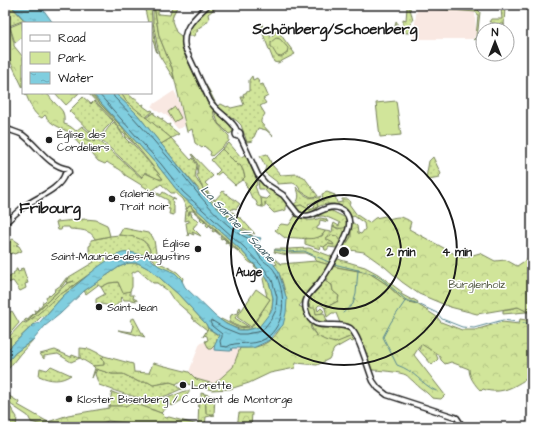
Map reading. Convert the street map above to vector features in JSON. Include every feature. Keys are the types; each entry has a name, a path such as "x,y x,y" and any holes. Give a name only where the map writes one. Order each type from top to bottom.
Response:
{"main road":[{"path":"208,5 186,28 184,39 185,48 212,104 234,125 237,132 236,136 240,136 259,177 266,184 283,195 301,216 310,215 326,208 333,207 344,212 349,222 347,233 324,276 309,293 306,300 305,309 309,317 315,323 320,325 344,326 352,330 373,381 378,388 408,402 456,418 463,427"},
{"path":"426,5 468,5"},
{"path":"5,128 23,136 52,163 64,171 61,181 5,223"}],"shaded area":[{"path":"417,7 444,10 475,10 475,36 473,39 413,39"},
{"path":"174,91 177,96 185,126 178,129 170,120 171,119 151,106"},
{"path":"208,341 209,345 214,347 214,350 229,351 232,348 240,348 233,367 214,384 196,379 189,372 200,343"},
{"path":"105,421 125,423 128,427 91,427"}],"green space":[{"path":"5,5 10,5 6,12 14,46 22,56 22,86 5,50"},
{"path":"10,5 24,22 22,21 9,26 5,12"},
{"path":"144,5 151,5 152,22 148,22"},
{"path":"153,5 159,36 172,68 174,79 159,55 153,22"},
{"path":"154,5 159,5 158,14 170,15 172,5 178,5 172,21 176,32 181,36 183,51 207,101 213,110 215,119 229,136 229,141 212,156 210,155 211,152 204,146 202,148 195,143 192,129 187,132 172,68 159,36"},
{"path":"211,5 218,6 208,14 209,19 197,29 198,31 194,36 187,36 191,27"},
{"path":"500,6 505,6 504,22 489,22 491,19 502,19 501,9 499,8"},
{"path":"407,7 410,8 413,21 411,21 409,33 394,32 396,21 397,27 403,25 403,19 406,20"},
{"path":"427,8 477,9 480,12 479,22 477,22 478,15 476,12"},
{"path":"22,22 22,37 15,43 10,27"},
{"path":"152,22 157,53 152,38"},
{"path":"261,23 265,30 270,33 269,35 271,37 276,31 278,31 295,54 278,63 274,62 261,29"},
{"path":"276,38 280,39 288,48 287,53 281,57 277,56 271,46 271,42"},
{"path":"252,76 253,80 257,78 260,85 263,84 268,96 263,99 266,103 260,106 265,114 261,120 261,123 273,136 266,130 258,128 254,137 252,138 253,141 247,142 241,125 216,106 203,81 217,106 221,104 231,108 244,105 241,97 244,97 243,94 249,91 249,80"},
{"path":"26,94 48,94 62,111 64,116 64,124 71,127 89,141 91,140 94,142 97,139 142,178 145,173 161,180 163,179 119,124 91,94 93,94 158,166 180,194 240,249 239,251 191,206 187,209 182,199 175,193 171,193 161,184 153,190 161,195 163,192 176,200 172,199 174,215 169,214 170,209 168,209 168,200 125,175 107,162 105,164 98,161 83,143 80,145 70,134 53,124 45,115 42,118 36,114"},
{"path":"56,94 78,94 66,105"},
{"path":"89,94 91,94 119,124 136,145 125,136 126,134 122,133 115,122"},
{"path":"116,94 122,94 126,101 171,138 161,144 137,114"},
{"path":"122,94 128,94 134,99 136,98 136,100 142,105 144,104 143,106 150,111 153,111 145,118 126,101"},
{"path":"83,97 91,104 94,101 113,121 104,130 101,137 98,134 96,137 69,111"},
{"path":"396,101 401,135 380,137 376,103"},
{"path":"175,107 181,118 174,122 168,112"},
{"path":"214,110 231,127 233,132 229,134 218,123"},
{"path":"154,112 154,114 161,119 163,118 162,120 168,125 170,124 169,126 179,134 171,138 146,118"},
{"path":"114,122 129,142 128,143 130,142 135,146 163,179 157,179 145,172 142,177 101,140"},
{"path":"82,126 97,139 94,142 84,139 76,131"},
{"path":"171,138 191,160 193,158 197,165 195,177 210,199 242,229 253,236 243,232 218,210 161,144"},
{"path":"229,143 241,157 246,156 256,178 257,185 255,186 259,197 261,198 262,207 258,206 256,201 252,198 243,179 245,177 240,165 238,165 222,149"},
{"path":"222,149 238,165 240,164 243,170 245,178 235,185 221,172 216,176 215,175 220,170 211,160"},
{"path":"192,154 213,176 205,183 208,186 205,189 203,189 197,176 198,165"},
{"path":"267,154 272,165 281,175 297,174 304,177 318,196 311,197 302,192 297,185 293,183 277,184 277,182 264,172 266,167 260,156"},
{"path":"433,157 441,174 439,176 440,178 428,180 426,178 429,161"},
{"path":"258,180 283,197 285,200 286,210 274,213 265,202 265,207 262,207 261,198 267,199 270,196 264,189 259,189"},
{"path":"296,187 307,196 314,198 321,196 318,201 308,204 310,208 314,207 315,203 323,199 322,194 327,192 335,195 317,203 318,207 316,209 310,210 301,205 294,205 299,212 293,205 299,197"},
{"path":"206,190 215,200 223,191 240,204 236,209 234,208 228,212 225,212 205,191"},
{"name":"Bürglenholz","path":"335,195 337,203 342,202 342,199 348,199 350,202 349,204 357,215 369,223 375,218 385,216 389,219 398,217 403,218 411,222 409,229 462,258 480,253 495,261 506,260 517,266 532,256 532,312 526,312 518,307 477,314 450,307 419,294 364,252 329,247 325,250 324,247 328,244 334,245 326,239 331,235 337,236 339,240 347,243 351,237 351,221 357,226 358,233 361,234 365,229 364,223 354,216 352,217 346,209 341,206 330,204 318,207 317,203"},
{"path":"295,205 301,205 310,210 318,207 311,213 303,213 299,211"},
{"path":"191,206 193,210 238,251 240,249 254,264 229,246 227,242 225,243 226,241 223,238 220,238 221,236 215,231 213,232 213,229 209,225 208,227 206,225 207,223 204,221 203,222 200,219 201,218 193,211 190,211 191,216 199,221 193,228 201,236 192,232 194,235 189,233 188,236 186,223 189,222 189,220 185,221 186,211 188,211 186,208 187,209"},
{"path":"326,211 332,211 346,218 349,226 344,228 335,227 333,226 334,223 339,226 340,223 324,216 310,219 306,218"},
{"path":"233,212 241,218 255,234 243,228 227,214"},
{"path":"295,216 308,220 320,218 326,219 328,222 320,220 319,226 317,227 317,229 325,231 318,237 307,239 285,238 275,230 281,224 289,225"},
{"path":"85,219 96,220 107,225 110,236 95,239 91,233 70,229 69,227 62,227 61,230 58,230 56,222"},
{"path":"351,225 351,237 347,243 339,240 333,243 334,245 328,244 324,247 321,246 320,249 305,244 305,239 322,236 325,231 332,232 333,226 338,229"},
{"path":"123,228 148,233 152,236 157,259 160,263 177,272 183,278 182,282 175,274 157,264 145,242 138,238 119,235"},
{"path":"119,235 132,236 142,240 151,252 153,259 147,256 114,256 59,295 36,315 26,322 24,321 26,319 28,320 35,312 34,310 36,311 39,306 40,307 43,303 42,302 47,299 46,297 49,295 50,296 67,277 66,281 57,292 30,318 66,284 74,281 67,283 69,277 94,262 89,255 91,240"},
{"path":"13,239 19,243 16,245 19,246 22,251 14,254 10,254 9,252 5,254 5,243"},
{"path":"309,248 365,267 378,274 402,292 401,294 418,302 417,304 404,301 386,284 369,273 336,267 316,261 315,257 306,253 288,253 287,255 274,252 275,249"},
{"name":"Bürglenholz","path":"271,256 281,264 316,261 336,267 369,273 386,284 404,301 417,304 437,317 441,322 462,330 475,330 502,322 519,324 520,319 532,321 532,375 503,390 490,391 483,389 481,391 473,381 469,369 451,362 445,364 439,355 421,344 414,355 445,395 441,399 432,398 406,375 394,372 371,370 361,342 353,330 347,325 340,323 336,313 332,313 327,317 325,308 338,301 339,296 333,291 332,285 325,281 328,279 324,274 320,276 308,291 299,306 303,308 305,315 310,322 311,329 317,336 335,343 350,337 354,341 352,342 350,340 334,349 329,359 317,365 296,363 295,368 270,373 249,383 230,389 212,390 179,382 176,384 170,382 153,385 148,382 139,382 123,374 112,374 96,369 92,378 95,368 93,366 104,365 104,361 101,359 104,356 133,364 134,372 149,373 153,363 189,372 196,379 214,384 233,367 240,348 251,348 262,345 272,339 279,330 286,309 286,297 280,275 274,265 277,264"},
{"path":"129,263 138,263 151,270 178,294 206,324 208,328 207,330 193,319 191,315 173,299 167,290 157,283 153,283 138,270 132,273 132,287 130,291 123,293 118,282 109,283 101,287 98,285 86,294 84,291 119,267"},
{"path":"23,268 28,283 25,284 26,288 20,291 13,281 8,283 5,278 8,278 14,274 13,273 16,269 18,272"},
{"path":"265,276 273,298 269,314 261,326 258,328 243,330 220,320 221,319 237,327 251,328 270,299 267,297 263,279"},
{"path":"85,278 63,296 47,314 41,317 5,352 5,341 23,322 26,323 43,310 58,295"},
{"path":"325,281 332,285 333,291 339,296 338,301 325,308 322,305 319,305 317,307 318,311 321,308 324,311 319,315 315,313 308,303 308,311 329,323 314,320 310,316 308,312 307,307 307,302 311,294"},
{"path":"118,282 120,287 130,291 130,295 134,295 133,298 137,301 124,300 122,297 120,299 121,301 113,308 111,306 96,303 96,299 105,294 101,287 109,283"},
{"path":"256,289 270,299 251,327 237,317"},
{"path":"308,303 311,308 315,308 316,314 324,313 328,323 320,322 313,318 309,311"},
{"path":"240,307 241,309 235,318 249,327 237,326 229,322 231,315 237,313"},
{"path":"519,307 526,312 503,314 503,310"},
{"path":"12,311 19,323 5,339 5,315"},
{"path":"134,318 145,337 118,330 132,332 134,326 130,320"},
{"path":"311,323 317,326 347,330 355,339 350,337 336,343 330,343 322,340 313,331"},
{"path":"208,328 219,336 216,344 211,349 209,349 205,341 208,340 207,336 204,335"},
{"path":"34,339 5,373 5,365 15,353"},
{"path":"422,342 437,352 436,354 438,359 432,365 419,350"},
{"path":"80,348 90,349 104,356 101,359 104,361 104,366 93,366 80,358"},
{"path":"55,350 71,357 72,355 80,358 71,362 58,354 44,356 44,359 40,354"},
{"path":"51,366 71,375 59,380 39,376 40,368 47,370"},
{"path":"97,369 112,374 123,374 139,382 148,382 153,385 171,382 176,384 178,388 185,388 162,397 138,397 99,385 95,374"},
{"path":"185,391 190,391 184,399 172,406 171,404 161,413 134,403 126,406 109,406 112,392 130,398 155,400 167,398"},
{"path":"201,393 205,394 206,414 215,415 206,417 205,427 131,427 125,423 108,421 91,427 49,427 31,422 28,416 10,404 6,394 19,402 18,405 48,422 68,415 109,408 109,406 126,406 134,403 161,413 166,418 169,417 198,425 199,398 201,398"},
{"path":"205,394 215,397 214,414 206,414"},
{"path":"5,399 17,417 16,427 5,427"},
{"path":"239,413 252,413 251,427 237,427"}],"water":[{"path":"11,5 40,5 52,22 26,22"},
{"path":"93,94 116,94 137,114 199,191 243,232 250,236 261,238 258,243 263,254 269,258 278,270 287,300 283,325 268,341 253,348 232,348 231,351 214,350 219,335 208,328 178,294 151,270 138,263 129,263 119,267 84,291 45,326 34,339 15,353 5,365 5,352 33,325 39,323 63,296 98,267 114,256 122,253 130,252 147,256 159,266 175,273 181,279 185,287 215,316 226,324 239,330 259,327 272,310 273,298 269,281 240,249 180,194 158,166"}],"waterway":[{"name":"La Sarine / Saane","path":"275,250 287,252 304,251 331,263"},
{"path":"334,264 370,273 381,278 406,300 437,313 442,319 462,327 474,328 503,320 532,324"},
{"path":"343,313 353,304 356,294 358,270"},
{"path":"406,300 383,337 397,365 408,370 436,391"}],"place":[{"name":"Église des Cordeliers","path":"49,140"},
{"name":"Galerie Trait noir","path":"112,199"},
{"name":"Église Saint-Maurice-des-Augustins","path":"198,249"},
{"name":"Saint-Jean","path":"99,307"},
{"name":"Lorette","path":"183,385"},
{"name":"Kloster Bisenberg / Couvent de Montorge","path":"69,399"}],"district":[{"name":"Schönberg/Schoenberg","path":"335,29"},
{"name":"Fribourg","path":"50,208"},
{"name":"Auge","path":"249,272"}]}
